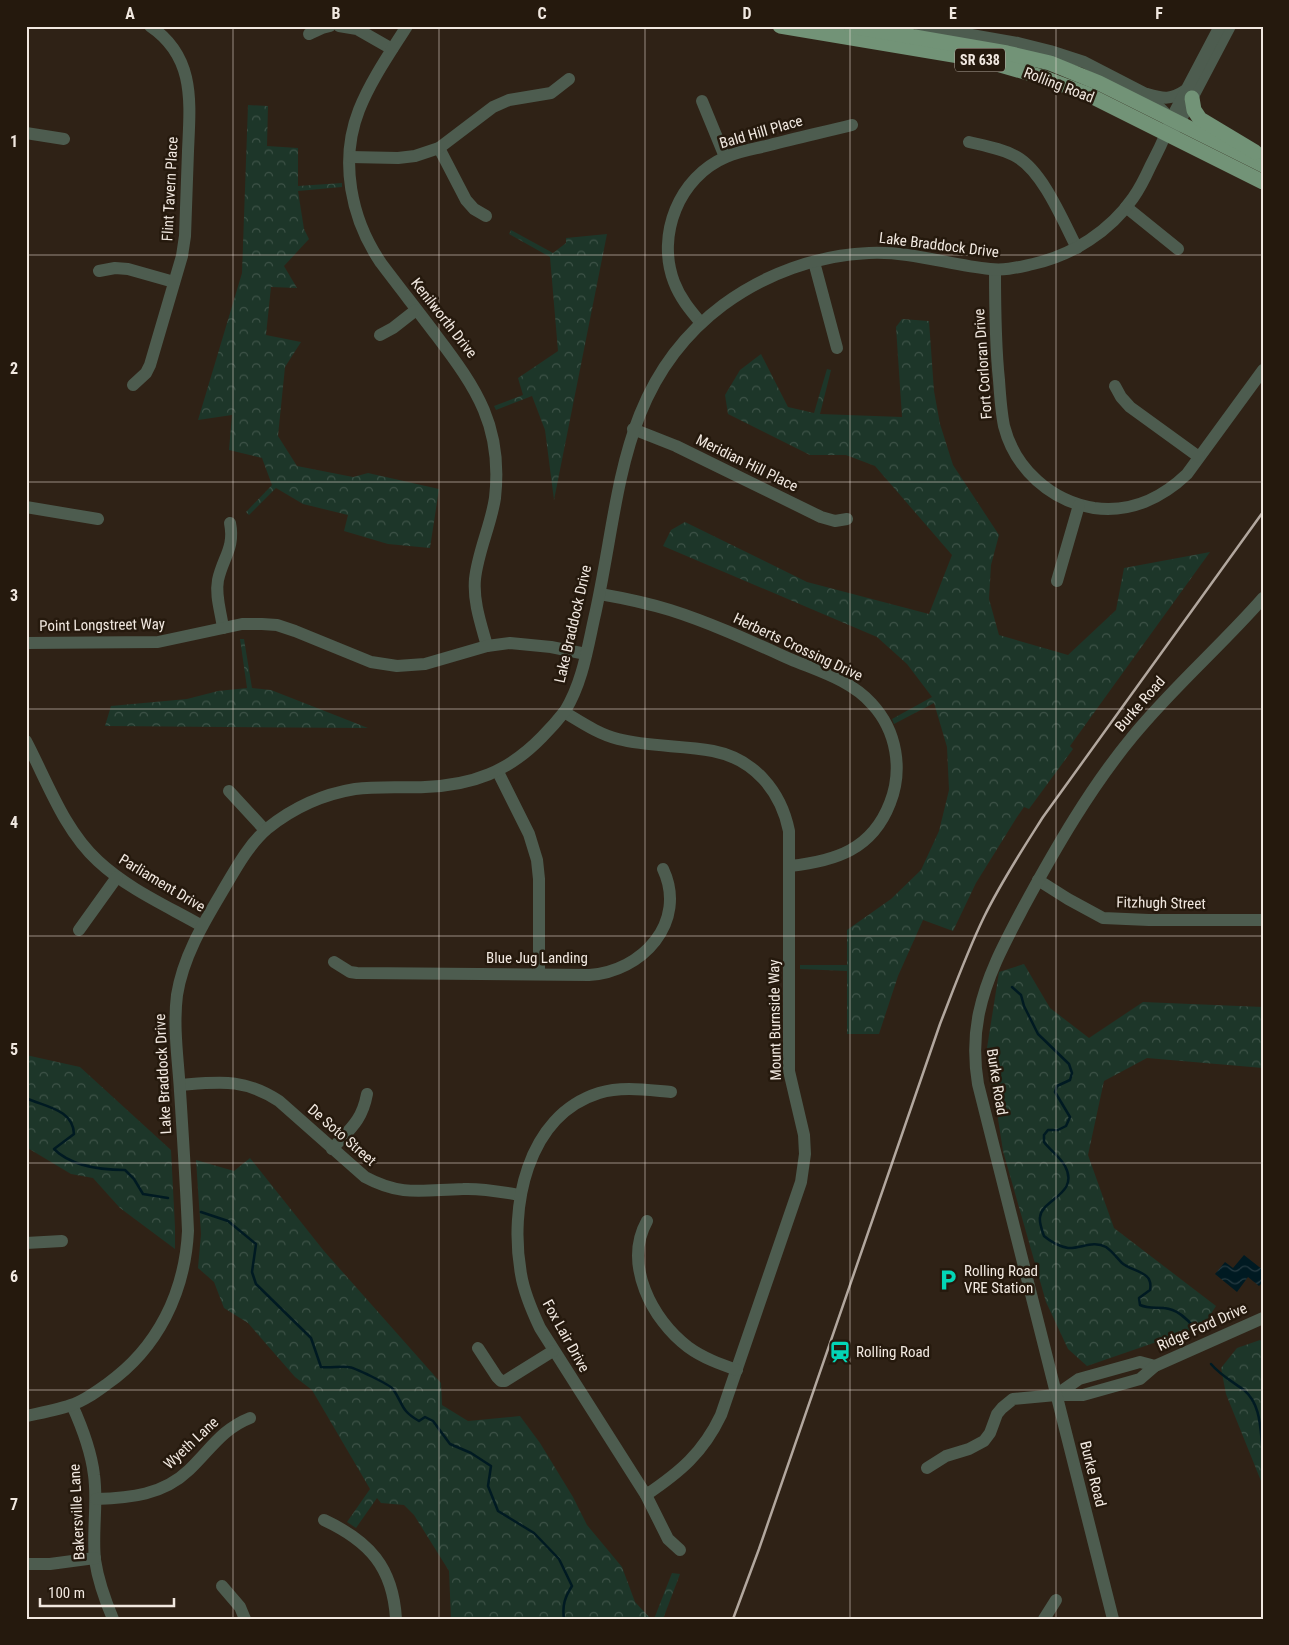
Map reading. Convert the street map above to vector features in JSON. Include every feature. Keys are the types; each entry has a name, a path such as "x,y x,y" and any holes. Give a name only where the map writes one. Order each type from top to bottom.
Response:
{"main road":[{"name":"Rolling Road","path":"780,26 962,56 1042,77 1087,94 1166,136 1263,182"},
{"name":"Rolling Road","path":"851,26 999,51 1050,63 1099,83 1263,165"},
{"path":"1189,94 1194,110 1200,120 1229,135 1263,157"}],"street":[{"name":"Flint Tavern Place","path":"133,385 146,373 150,365 182,256 185,236 189,94 184,68 175,52 168,42 150,26"},
{"path":"310,34 330,26"},
{"path":"339,26 357,29 392,49"},
{"name":"Kenilworth Drive","path":"406,26 359,110 352,136 350,157 352,194 356,216 364,235 380,263 469,379 487,415 492,435 496,468 494,500 476,570 475,586 476,602 487,646"},
{"name":"Rolling Road","path":"920,26 1050,50 1084,62 1146,94 1175,121"},
{"path":"1189,94 1220,26"},
{"path":"1146,94 1167,98 1189,94 1230,26"},
{"path":"350,157 398,158 415,156 440,148 493,107 509,100 551,93 569,79"},
{"name":"Lake Braddock Drive","path":"26,1416 72,1405 113,1380 140,1355 162,1324 178,1288 186,1260 188,1231 176,1035 178,992 187,956 202,926 239,864 265,830 302,806 336,793 369,788 442,786 498,772 536,743 564,712 581,675 600,594 623,466 633,429 648,395 671,357 701,323 736,296 756,284 814,262 848,255 891,253 921,256 995,270 1040,263 1077,248 1108,226 1126,207 1141,185 1189,94"},
{"path":"702,101 725,157"},
{"name":"Bald Hill Place","path":"701,323 685,304 674,282 668,259 668,234 674,210 687,189 706,170 725,157 852,125"},
{"path":"26,133 64,139"},
{"path":"969,142 1008,152 1031,168 1041,182 1077,248"},
{"path":"440,148 466,200 474,209 486,216"},
{"path":"1126,207 1178,249"},
{"path":"814,262 837,348"},
{"path":"99,271 115,268 128,269 174,282"},
{"name":"Fort Corloran Drive","path":"995,270 996,355 1002,415 1008,437 1018,459 1035,479 1056,495 1079,505 1101,508 1132,506 1148,501 1178,483 1263,370"},
{"path":"380,335 393,328 416,310"},
{"path":"1115,386 1121,398 1130,407 1199,457"},
{"name":"Meridian Hill Place","path":"633,429 676,446 821,517 835,521 847,519"},
{"path":"1057,581 1079,505"},
{"path":"26,507 98,519"},
{"path":"224,628 217,590 221,568 233,537 230,523"},
{"name":"Herberts Crossing Drive","path":"600,594 669,610 736,635 847,684 865,697 880,713 892,738 897,765 894,792 884,816 867,838 847,852 824,861 790,866"},
{"name":"Burke Road","path":"1113,1619 982,1102 974,1050 979,1010 993,968 1038,880 1082,807 1133,736 1183,680 1263,598"},
{"name":"Point Longstreet Way","path":"26,643 158,642 177,640 242,624 277,625 371,662 397,666 426,664 487,646 519,643 586,654"},
{"name":"Mount Burnside Way","path":"564,712 592,729 616,739 635,743 714,751 740,760 768,783 783,808 789,831 789,1070 804,1135 804,1171 721,1415 707,1442 684,1468 646,1495"},
{"name":"Parliament Drive","path":"26,741 74,832 98,861 116,876 202,926"},
{"path":"498,772 529,834 537,860 539,879 539,974"},
{"path":"229,791 265,830"},
{"name":"Blue Jug Landing","path":"334,962 350,972 357,973 589,974 612,972 628,965 648,950 662,930 670,908 671,893 669,881 663,869"},
{"path":"79,930 116,876"},
{"name":"Fitzhugh Street","path":"1038,880 1103,918 1263,920"},
{"name":"De Soto Street","path":"180,1085 226,1082 256,1088 279,1101 365,1177 395,1190 487,1189 520,1195"},
{"name":"Fox Lair Drive","path":"671,1092 637,1089 613,1090 586,1098 572,1106 555,1120 542,1137 520,1195 518,1235 521,1275 532,1310 553,1351 646,1495 668,1539 680,1550"},
{"path":"332,1149 358,1119 364,1108 367,1094"},
{"path":"647,1221 641,1231 639,1242 640,1268 647,1294 658,1316 671,1333 690,1348 712,1361 737,1370"},
{"path":"26,1242 62,1241"},
{"name":"Ridge Ford Drive","path":"927,1468 946,1456 969,1449 984,1441 990,1434 997,1414 1008,1402 1020,1398 1083,1395 1140,1379 1155,1366 1263,1318"},
{"path":"478,1348 501,1381 505,1381 553,1351"},
{"name":"Bakersville Lane","path":"72,1405 86,1440 91,1459 96,1499 95,1558 98,1576 113,1619"},
{"name":"Wyeth Lane","path":"96,1499 137,1497 168,1485 189,1470 226,1430 250,1418"},
{"path":"324,1520 347,1531 358,1539 378,1561 390,1586 396,1619"},
{"path":"26,1564 50,1564 95,1558"},
{"path":"222,1586 240,1607 245,1619"},
{"path":"1044,1619 1056,1600"}],"green space":[{"path":"248,105 268,106 267,146 298,148 298,186 342,183 342,187 298,191 304,229 309,239 284,266 297,288 271,287 266,335 301,342 285,367 278,436 297,466 353,477 368,473 439,489 430,548 388,544 344,531 348,515 303,504 276,488 249,515 246,512 272,485 262,458 229,450 232,415 198,420 242,273"},
{"path":"511,230 553,253 566,243 566,238 607,234 554,500 545,430 532,396 496,410 494,406 523,395 518,378 558,351 550,257 509,234"},
{"path":"902,319 929,321 934,391 940,424 953,465 999,535 991,565 989,599 999,635 1068,655 1116,610 1124,568 1210,552 1070,746 1073,749 1029,809 1024,807 1017,817 976,883 953,931 923,920 898,976 879,1034 847,1034 847,971 800,969 800,965 847,965 847,930 891,899 921,870 939,831 949,790 947,747 934,703 894,724 892,719 932,697 907,664 877,637 663,546 671,530 685,522 807,582 929,614 952,555 875,466 846,455 810,455 728,414 725,395 740,370 761,354 788,407 814,413 827,369 831,370 820,414 902,417 896,327"},
{"path":"240,639 244,639 252,688 271,690 368,728 105,726 111,706 187,699 218,691 247,688"},
{"path":"1024,964 1050,1008 1089,1038 1143,1002 1263,1007 1263,1068 1147,1058 1104,1081 1088,1155 1114,1228 1216,1306 1203,1326 1087,1366 1068,1349 1046,1302 1003,1151 987,1048 999,972"},
{"path":"26,1055 80,1067 171,1150 175,1249 120,1208 93,1178 71,1174 26,1147"},
{"path":"250,1158 324,1251 441,1383 442,1405 468,1421 520,1416 540,1443 573,1497 587,1525 622,1567 635,1602 651,1619 451,1619 449,1571 414,1515 404,1505 381,1503 377,1498 356,1528 347,1522 370,1489 312,1390 295,1377 248,1323 224,1308 214,1282 198,1268 201,1234 196,1160 234,1171"},
{"path":"1260,1340 1263,1342 1263,1486 1226,1394 1221,1368 1237,1348"},
{"path":"672,1573 680,1574 663,1619 654,1619"}],"water":[{"path":"1244,1255 1263,1270 1263,1282 1259,1286 1248,1277 1237,1292 1215,1274 1225,1262 1233,1268"}],"waterway":[{"path":"1012,987 1021,995 1024,1006 1038,1034 1069,1064 1072,1073 1070,1080 1057,1086 1055,1092 1070,1117 1066,1126 1058,1130 1048,1130 1044,1135 1044,1142 1063,1163 1068,1175 1068,1183 1064,1190 1042,1211 1040,1222 1044,1236 1055,1244 1068,1248 1096,1244 1106,1247 1126,1266 1146,1275 1149,1279 1150,1290 1139,1298 1140,1305 1173,1310 1185,1318 1194,1328"},
{"path":"26,1098 57,1110 69,1119 74,1134 54,1149 61,1155 78,1164 125,1170 134,1179 143,1194 168,1198"},
{"path":"201,1212 228,1221 256,1244 252,1272 256,1284 311,1338 321,1367 352,1368 386,1384 393,1389 405,1410 413,1417 419,1421 425,1417 433,1421 450,1444 471,1453 491,1466 488,1486 498,1511 534,1533 559,1559 572,1586 563,1609 564,1619"},
{"path":"1211,1364 1222,1375 1250,1396 1259,1419 1263,1452"}],"railway":[{"path":"733,1619 759,1549 940,1024 984,917 1043,817 1263,512"}],"place":[{"name":"Rolling Road VRE Station","path":"948,1280"},
{"name":"Rolling Road","path":"840,1352"}]}
